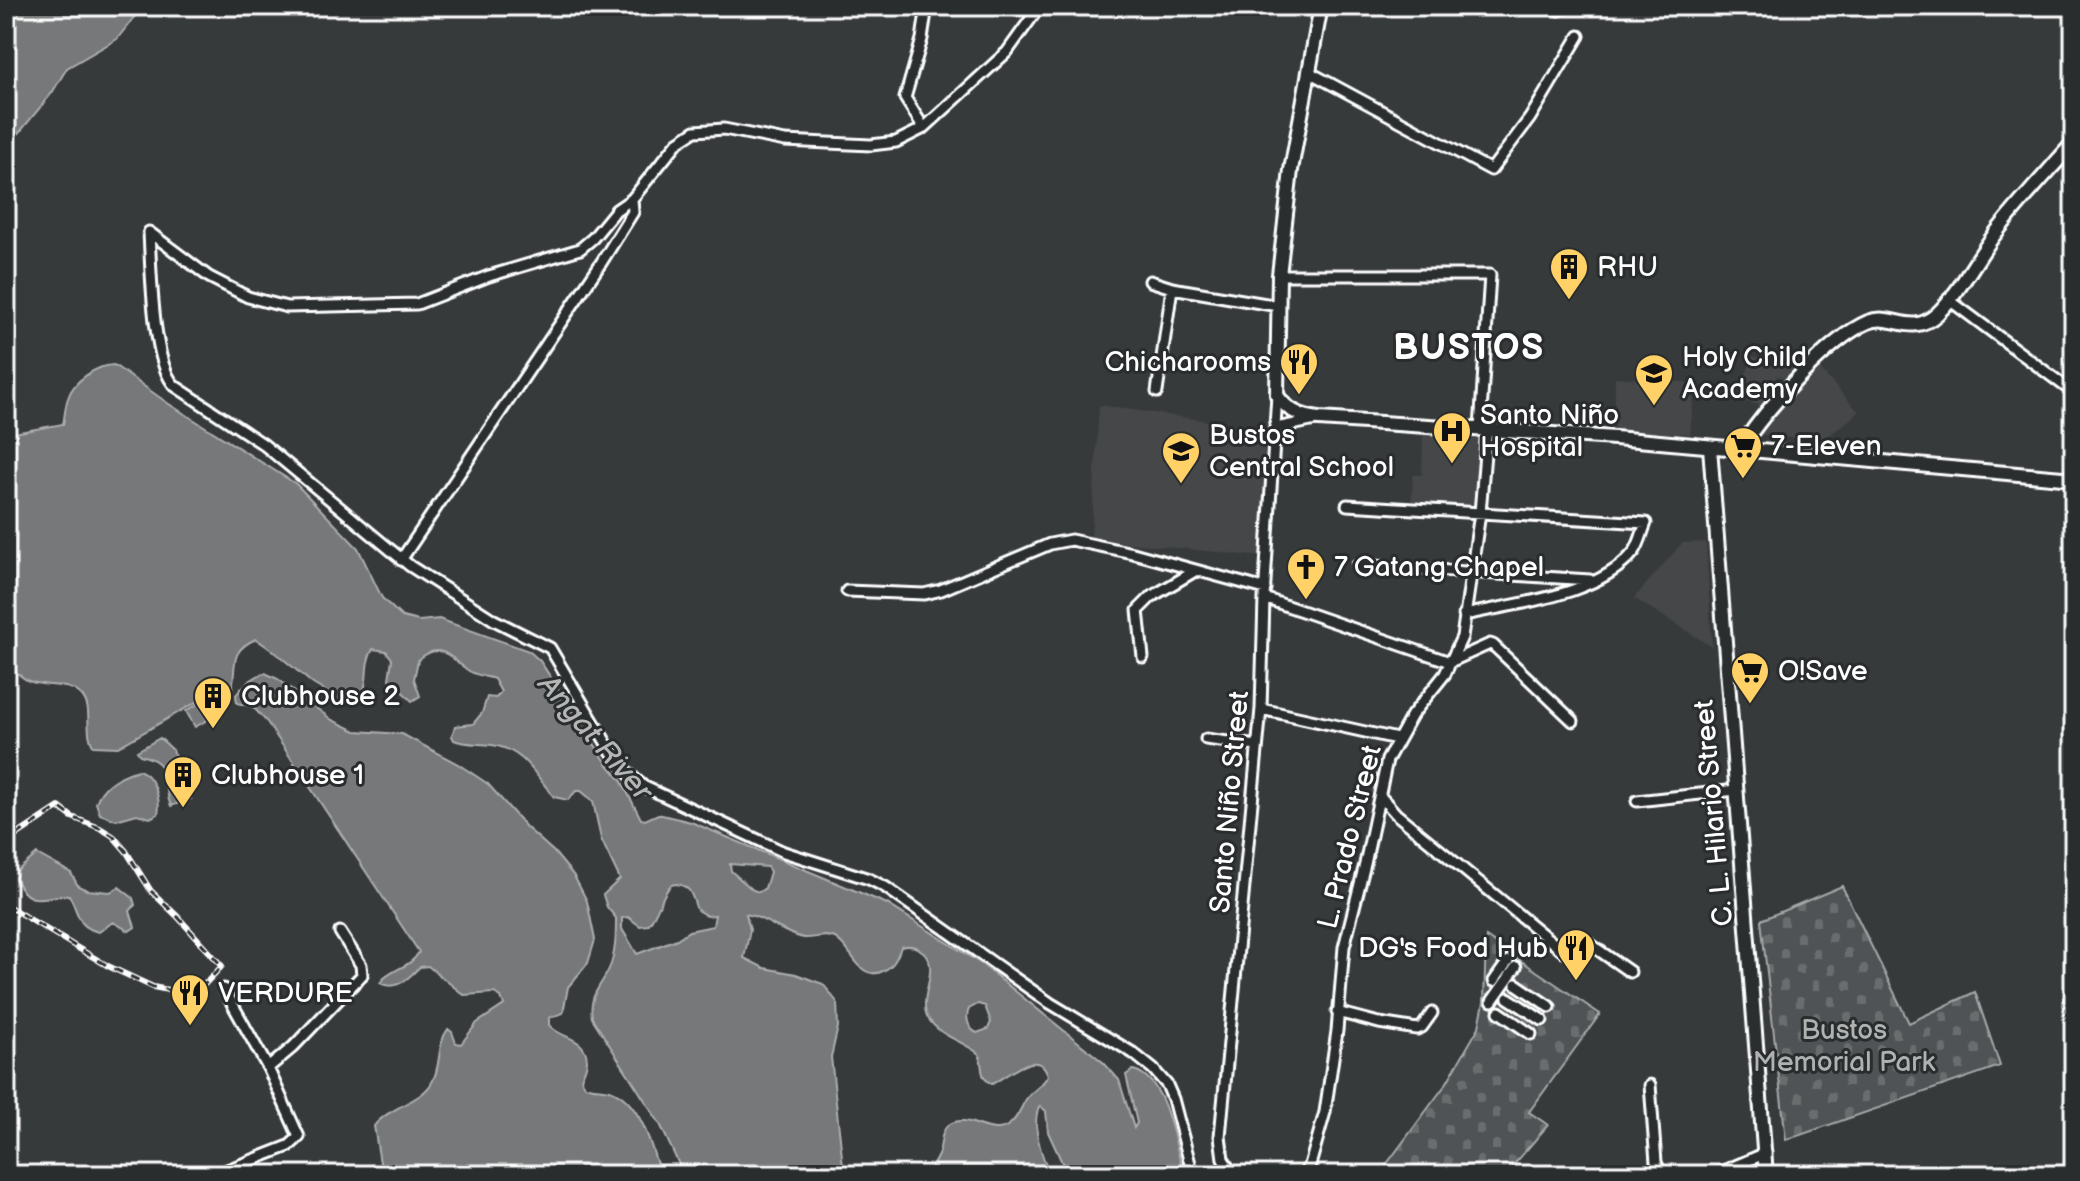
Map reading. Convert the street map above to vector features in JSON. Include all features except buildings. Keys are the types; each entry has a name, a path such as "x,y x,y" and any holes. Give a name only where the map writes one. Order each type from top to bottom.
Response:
{"main road":[{"path":"1321,6 1291,170 1279,275 1277,395 1295,412 1319,419 1484,429 2074,479"},
{"path":"1740,450 1757,423 1780,396 1853,331 1878,319 1908,326 1919,325 1936,314 1998,230 2074,142"},
{"name":"C. L. Hilario Street","path":"1710,447 1766,1175"}],"street":[{"path":"924,128 905,98 922,39 927,6"},
{"path":"1040,6 1007,52 924,128 896,142 871,145 785,141 724,129 695,131 678,142 632,199 616,210 580,249 489,276 417,304 287,307 248,297 209,277 149,232 160,354 171,381 263,444 401,560 494,620 550,648 611,751 643,786 784,852 885,887 1050,1003 1143,1060 1167,1085 1193,1175"},
{"path":"1548,6 1559,10 1570,6"},
{"path":"1309,72 1491,170 1530,118 1579,36"},
{"path":"401,560 601,263 633,212 632,199"},
{"name":"L. Prado Street","path":"1279,275 1490,275 1480,513 1462,637 1445,674 1397,739 1387,760 1381,797 1344,947 1325,1112 1310,1165 1303,1175"},
{"path":"1150,281 1172,288 1278,306"},
{"path":"1157,392 1172,288"},
{"path":"1948,299 2074,393"},
{"name":"Santo Niño Street","path":"1233,1175 1223,1159 1220,1136 1261,709 1264,593 1277,395"},
{"path":"1276,428 1319,419"},
{"path":"1347,505 1646,523 1636,549 1621,564 1595,581 1558,594 1464,615"},
{"path":"847,591 924,594 941,590 1061,541 1093,543 1264,593 1450,662 1493,645 1573,721"},
{"path":"1358,565 1595,581"},
{"path":"1143,657 1138,610 1151,597 1195,571"},
{"path":"1261,709 1397,739"},
{"path":"1206,739 1257,746"},
{"path":"1637,801 1736,790"},
{"path":"1381,797 1396,814 1564,952 1570,953 1584,940 1630,972"},
{"path":"268,1068 293,1047 362,975 361,965 340,932"},
{"path":"1492,1001 1512,964 1494,981"},
{"path":"1516,984 1550,1007"},
{"path":"214,1175 297,1141 298,1132 268,1068 224,989"},
{"path":"1508,998 1542,1020"},
{"path":"1337,1012 1417,1029 1432,1013"},
{"path":"1499,1012 1531,1034"},
{"path":"1650,1085 1656,1162 1661,1175"},
{"path":"1714,1175 1766,1153"}],"shaded area":[{"path":"6,6 143,6 117,39 67,68 52,93 6,149"},
{"path":"1752,356 1799,367 1788,379 1777,376 1763,406 1738,400"},
{"path":"114,365 169,404 296,484 358,548 382,598 402,617 419,621 439,619 529,651 540,661 621,780 641,819 658,814 691,822 887,904 983,965 1104,1063 1119,1080 1134,1128 1137,1123 1126,1075 1133,1070 1145,1075 1162,1099 1184,1175 1057,1175 1065,1169 1048,1132 1046,1111 1040,1106 1036,1121 1038,1141 1052,1175 927,1175 939,1153 943,1133 950,1124 965,1121 995,1129 1010,1124 1027,1098 1046,1079 1048,1075 1044,1067 1031,1063 992,1084 988,1081 983,1075 979,1054 945,1034 928,1018 925,1000 930,963 917,948 901,947 890,967 875,973 868,972 835,938 796,936 746,914 750,930 744,958 764,968 796,974 823,984 837,1002 838,1027 831,1057 844,1175 684,1175 660,1124 592,1018 592,1002 614,953 616,918 607,907 603,895 620,879 601,839 593,801 581,791 576,791 568,800 554,797 513,752 492,745 454,740 455,726 473,724 482,713 487,697 496,698 501,692 494,679 472,673 440,651 426,654 418,660 414,679 420,696 412,701 389,679 392,659 386,651 373,649 364,689 360,695 340,700 313,684 256,639 237,654 232,688 222,696 209,695 118,747 93,746 89,734 88,708 78,692 25,679 6,659 6,412 14,433 63,424 67,401 75,386 86,375","holes":["730,864 767,867 770,872 765,888 759,892 753,890 731,871","671,885 685,887 691,893 697,910 707,916 715,915 713,926 689,931 677,939 637,954 622,929 622,918 628,917 640,926 648,925","978,1004 985,1006 991,1022 988,1029 977,1033 971,1029 967,1019 969,1009"]},
{"path":"1817,366 1859,412 1821,442 1756,434"},
{"name":"Holy Child Academy","path":"1615,377 1695,383 1690,434 1615,431"},
{"name":"Bustos Central School","path":"1099,405 1271,430 1263,557 1091,539"},
{"name":"Santo Niño Hospital","path":"1423,434 1483,438 1477,510 1411,505 1413,475 1422,475"},
{"path":"1706,542 1712,647 1634,598 1682,543"},
{"path":"265,673 278,679 332,720 356,731 402,734 458,764 488,784 574,876 587,901 595,940 588,963 568,987 563,1013 549,1018 549,1025 577,1042 586,1052 586,1068 581,1079 585,1086 610,1090 630,1104 644,1126 660,1175 382,1175 374,1126 431,1084 448,1029 456,1043 461,1044 477,1023 504,1005 501,997 494,993 464,995 428,966 420,967 397,985 380,983 389,974 411,962 419,952 267,722 253,707 237,703 236,695 242,687"},
{"path":"210,697 220,713 195,727 186,711"},
{"path":"160,738 173,750 191,799 171,806 163,769 159,763 137,751"},
{"path":"138,770 148,776 155,788 158,814 150,818 137,814 116,820 100,814 96,803 107,786"},
{"path":"37,854 71,873 78,886 87,890 110,892 119,887 133,898 135,905 130,911 135,927 129,931 113,922 99,932 92,930 82,923 69,895 38,898 26,894 15,878 18,870"}],"green space":[{"name":"Bustos Memorial Park","path":"1842,886 1909,1023 1975,992 2000,1066 1786,1140 1761,920"},
{"path":"1486,937 1600,1014 1529,1112 1548,1125 1505,1175 1400,1175 1386,1165 1446,1084 1479,1027 1484,1002"}],"railway":[{"path":"6,849 9,840 59,807 72,817 100,828 113,836 151,891 222,966 203,986 173,991 153,987 108,966 6,905"}],"place":[{"name":"RHU","path":"1569,301"},
{"name":"Chicharooms","path":"1299,396"},
{"name":"Holy Child Academy","path":"1654,407"},
{"name":"Santo Niño Hospital","path":"1452,465"},
{"name":"7-Eleven","path":"1743,480"},
{"name":"Bustos Central School","path":"1181,485"},
{"name":"7 Gatang Chapel","path":"1306,601"},
{"name":"O!Save","path":"1750,705"},
{"name":"Clubhouse 2","path":"213,730"},
{"name":"Clubhouse 1","path":"183,809"},
{"name":"DG's Food Hub","path":"1576,982"},
{"name":"VERDURE","path":"190,1027"}],"district":[{"name":"BUSTOS","path":"1469,348"}],"water label":[{"name":"Angat River","path":"595,738"}]}
